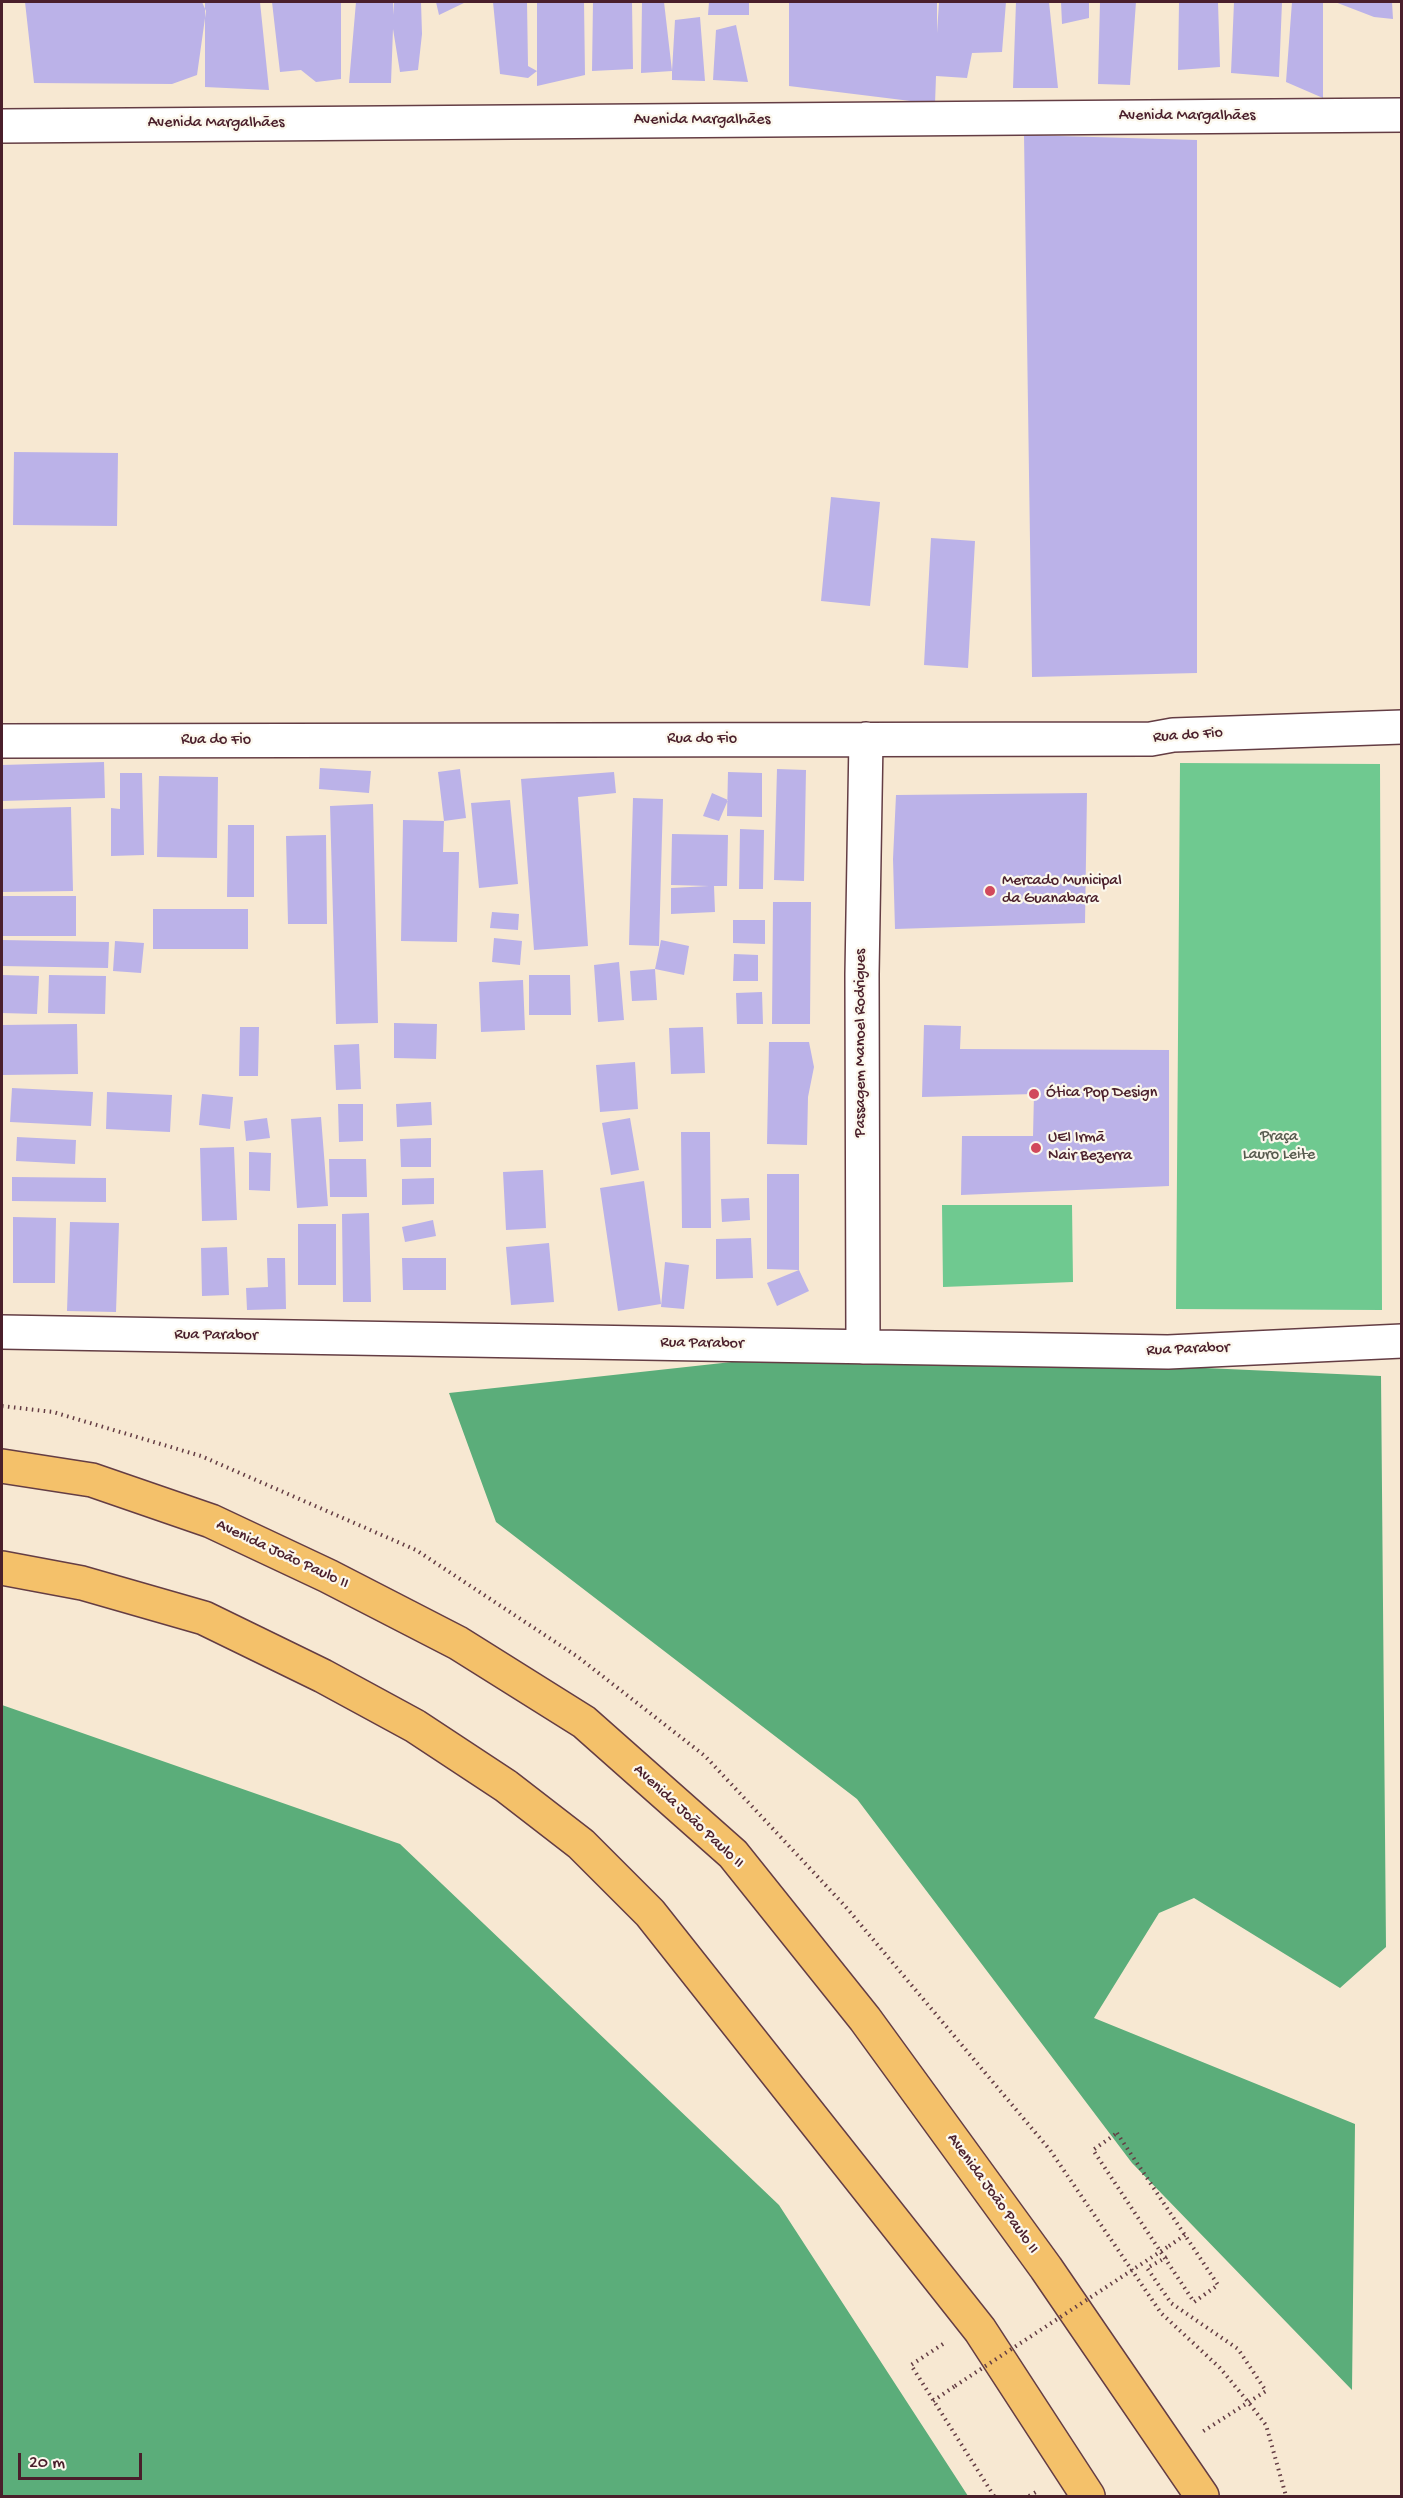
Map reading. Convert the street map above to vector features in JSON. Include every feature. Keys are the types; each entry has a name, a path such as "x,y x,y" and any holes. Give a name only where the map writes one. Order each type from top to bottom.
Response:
{"main road":[{"name":"Avenida João Paulo II","path":"2,1466 92,1480 211,1521 328,1576 458,1643 584,1722 733,1854 872,2029 1047,2268 1202,2496"},
{"path":"2,1568 82,1583 204,1618 322,1676 415,1726 506,1786 580,1844 650,1913 980,2330 1088,2496"}],"street":[{"name":"Avenida Margalhães","path":"2,126 1401,116"},
{"name":"Rua do Fio","path":"2,741 1151,739 1173,735 1401,727"},
{"name":"Passagem Manoel Rodrigues","path":"863,1347 862,974 866,739"},
{"name":"Rua Parabor","path":"2,1332 1168,1352 1401,1341"}],"path":[{"path":"1117,2133 1218,2285 1194,2302 1167,2257 1093,2150 1117,2133"},
{"path":"933,2401 1185,2235"},
{"path":"1167,2257 1147,2268 1171,2302 1238,2349 1266,2391 1171,2451"},
{"path":"950,2353 944,2343 910,2365 994,2496"}],"green space":[{"name":"Praça Lauro Leite","path":"1180,763 1380,764 1382,1310 1176,1309"},
{"path":"942,1205 1072,1205 1073,1282 943,1287"},
{"path":"832,1351 1381,1376 1386,1947 1340,1988 1194,1898 1159,1913 1094,2018 1355,2124 1352,2390 1132,2163 857,1799 496,1522 449,1393"},
{"path":"2,1705 400,1844 779,2205 968,2496 2,2496"}],"building":[{"path":"25,2 202,2 206,11 197,75 172,84 34,83"},
{"path":"205,2 260,2 269,90 205,87"},
{"path":"272,2 341,2 341,79 316,82 301,70 280,72"},
{"path":"356,2 393,3 394,15 394,2 421,2 422,34 418,70 400,72 393,29 391,83 349,83"},
{"path":"436,2 466,2 439,15"},
{"path":"493,2 527,2 528,66 537,71 528,78 500,74"},
{"path":"537,2 584,2 585,75 537,86"},
{"path":"593,2 632,2 633,69 592,71"},
{"path":"642,2 664,2 672,71 641,73"},
{"path":"709,2 749,2 749,15 708,15"},
{"path":"789,2 937,2 937,33 939,2 1006,2 1002,52 972,53 967,78 936,76 935,104 789,86"},
{"path":"1016,2 1049,2 1058,88 1013,88"},
{"path":"1061,2 1089,2 1089,18 1062,24"},
{"path":"1100,2 1136,2 1130,85 1098,84"},
{"path":"1179,2 1218,2 1220,67 1178,70"},
{"path":"1234,2 1282,2 1279,77 1231,73"},
{"path":"1292,2 1323,2 1323,98 1286,82"},
{"path":"1335,2 1392,2 1393,19 1374,17"},
{"path":"700,17 705,81 672,80 675,20"},
{"path":"736,25 748,82 713,80 716,30"},
{"path":"1024,135 1197,140 1197,673 1032,677"},
{"path":"14,452 118,453 117,526 13,525"},
{"path":"831,497 880,502 870,606 821,601"},
{"path":"931,538 975,541 968,668 924,665"},
{"path":"104,762 105,798 2,801 2,765"},
{"path":"320,768 371,771 369,793 319,789"},
{"path":"460,769 466,818 444,821 438,772"},
{"path":"777,769 806,770 804,881 774,880"},
{"path":"614,772 616,793 578,797 588,946 534,950 521,779"},
{"path":"728,772 762,773 762,817 727,816"},
{"path":"120,773 142,773 144,855 111,856 111,808 120,809"},
{"path":"159,776 218,777 217,858 157,857"},
{"path":"712,793 728,800 719,821 703,816"},
{"name":"Mercado Municipal da Guanabara","path":"1087,793 1085,923 895,929 893,859 896,795"},
{"path":"633,798 663,799 659,946 629,945"},
{"path":"510,800 518,884 479,888 471,803"},
{"path":"373,804 378,1023 336,1024 330,806"},
{"path":"71,807 73,891 2,892 2,809"},
{"path":"403,820 444,821 443,852 459,852 457,942 401,941"},
{"path":"228,825 254,825 254,897 227,897"},
{"path":"740,829 764,830 763,889 739,889"},
{"path":"672,834 728,835 727,886 714,886 715,912 671,914 671,888 709,886 671,885"},
{"path":"326,835 327,924 288,924 286,836"},
{"path":"2,896 76,896 76,936 2,936"},
{"path":"773,902 811,902 810,1024 772,1024"},
{"path":"153,909 248,909 248,949 153,949"},
{"path":"492,912 519,914 518,930 490,928"},
{"path":"733,920 765,920 765,944 733,943"},
{"path":"494,938 522,941 520,965 492,962"},
{"path":"2,940 109,942 108,968 2,966"},
{"path":"661,940 689,946 684,975 655,969"},
{"path":"115,941 144,943 141,973 113,971"},
{"path":"734,954 758,955 758,981 733,981"},
{"path":"619,962 624,1020 598,1022 594,965"},
{"path":"655,969 657,1000 632,1001 630,971"},
{"path":"2,975 39,976 37,1014 2,1013"},
{"path":"49,975 106,976 105,1014 48,1013"},
{"path":"529,975 570,975 571,1015 529,1015"},
{"path":"523,980 525,1030 481,1032 479,982"},
{"path":"762,992 763,1024 737,1024 736,993"},
{"path":"394,1023 437,1024 436,1059 394,1058"},
{"path":"77,1024 78,1074 2,1075 2,1025"},
{"name":"UEI Irmã Nair Bezerra","path":"924,1025 961,1026 960,1049 1169,1050 1169,1186 961,1195 962,1136 1033,1136 1034,1094 922,1097"},
{"path":"240,1027 259,1027 258,1076 239,1076"},
{"path":"703,1027 705,1073 671,1074 669,1028"},
{"path":"769,1042 809,1042 814,1067 808,1097 807,1145 767,1144"},
{"path":"359,1044 361,1089 336,1090 334,1045"},
{"path":"635,1062 638,1109 600,1112 596,1065"},
{"path":"12,1088 93,1092 91,1126 10,1122"},
{"path":"107,1092 172,1095 170,1132 106,1129"},
{"path":"202,1094 233,1097 230,1129 199,1125"},
{"path":"431,1102 432,1125 397,1127 396,1104"},
{"path":"338,1104 363,1104 363,1141 339,1142"},
{"path":"321,1117 328,1206 297,1208 291,1119"},
{"path":"267,1118 270,1138 246,1141 244,1121"},
{"path":"630,1118 639,1170 611,1175 602,1123"},
{"path":"681,1132 710,1132 711,1228 682,1228"},
{"path":"17,1137 76,1140 75,1164 16,1161"},
{"path":"431,1138 431,1167 401,1167 400,1139"},
{"path":"234,1147 237,1220 202,1221 200,1148"},
{"path":"249,1152 271,1153 270,1191 249,1190"},
{"path":"329,1159 366,1159 367,1197 330,1197"},
{"path":"543,1170 546,1228 506,1230 503,1172"},
{"path":"767,1174 799,1174 799,1270 767,1269"},
{"path":"12,1177 106,1178 106,1202 12,1201"},
{"path":"434,1178 434,1204 402,1205 402,1179"},
{"path":"644,1181 661,1304 618,1311 600,1188"},
{"path":"749,1198 750,1220 722,1222 721,1199"},
{"path":"369,1213 371,1302 343,1302 342,1214"},
{"path":"13,1217 56,1218 55,1283 13,1283"},
{"path":"433,1220 436,1236 405,1242 402,1227"},
{"path":"70,1222 119,1223 116,1312 67,1311"},
{"path":"298,1224 336,1224 336,1285 298,1285"},
{"path":"751,1238 753,1278 716,1279 716,1239"},
{"path":"549,1243 554,1302 511,1305 506,1247"},
{"path":"227,1247 229,1295 202,1296 201,1248"},
{"path":"267,1258 285,1258 286,1309 247,1310 246,1288 268,1287"},
{"path":"402,1258 446,1258 446,1290 403,1290"},
{"path":"665,1262 689,1265 684,1309 661,1307"},
{"path":"799,1270 809,1291 777,1306 767,1283"}],"place":[{"name":"Mercado Municipal da Guanabara","path":"990,891"},
{"name":"Ótica Pop Design","path":"1034,1094"},
{"name":"UEI Irmã Nair Bezerra","path":"1036,1148"}]}
